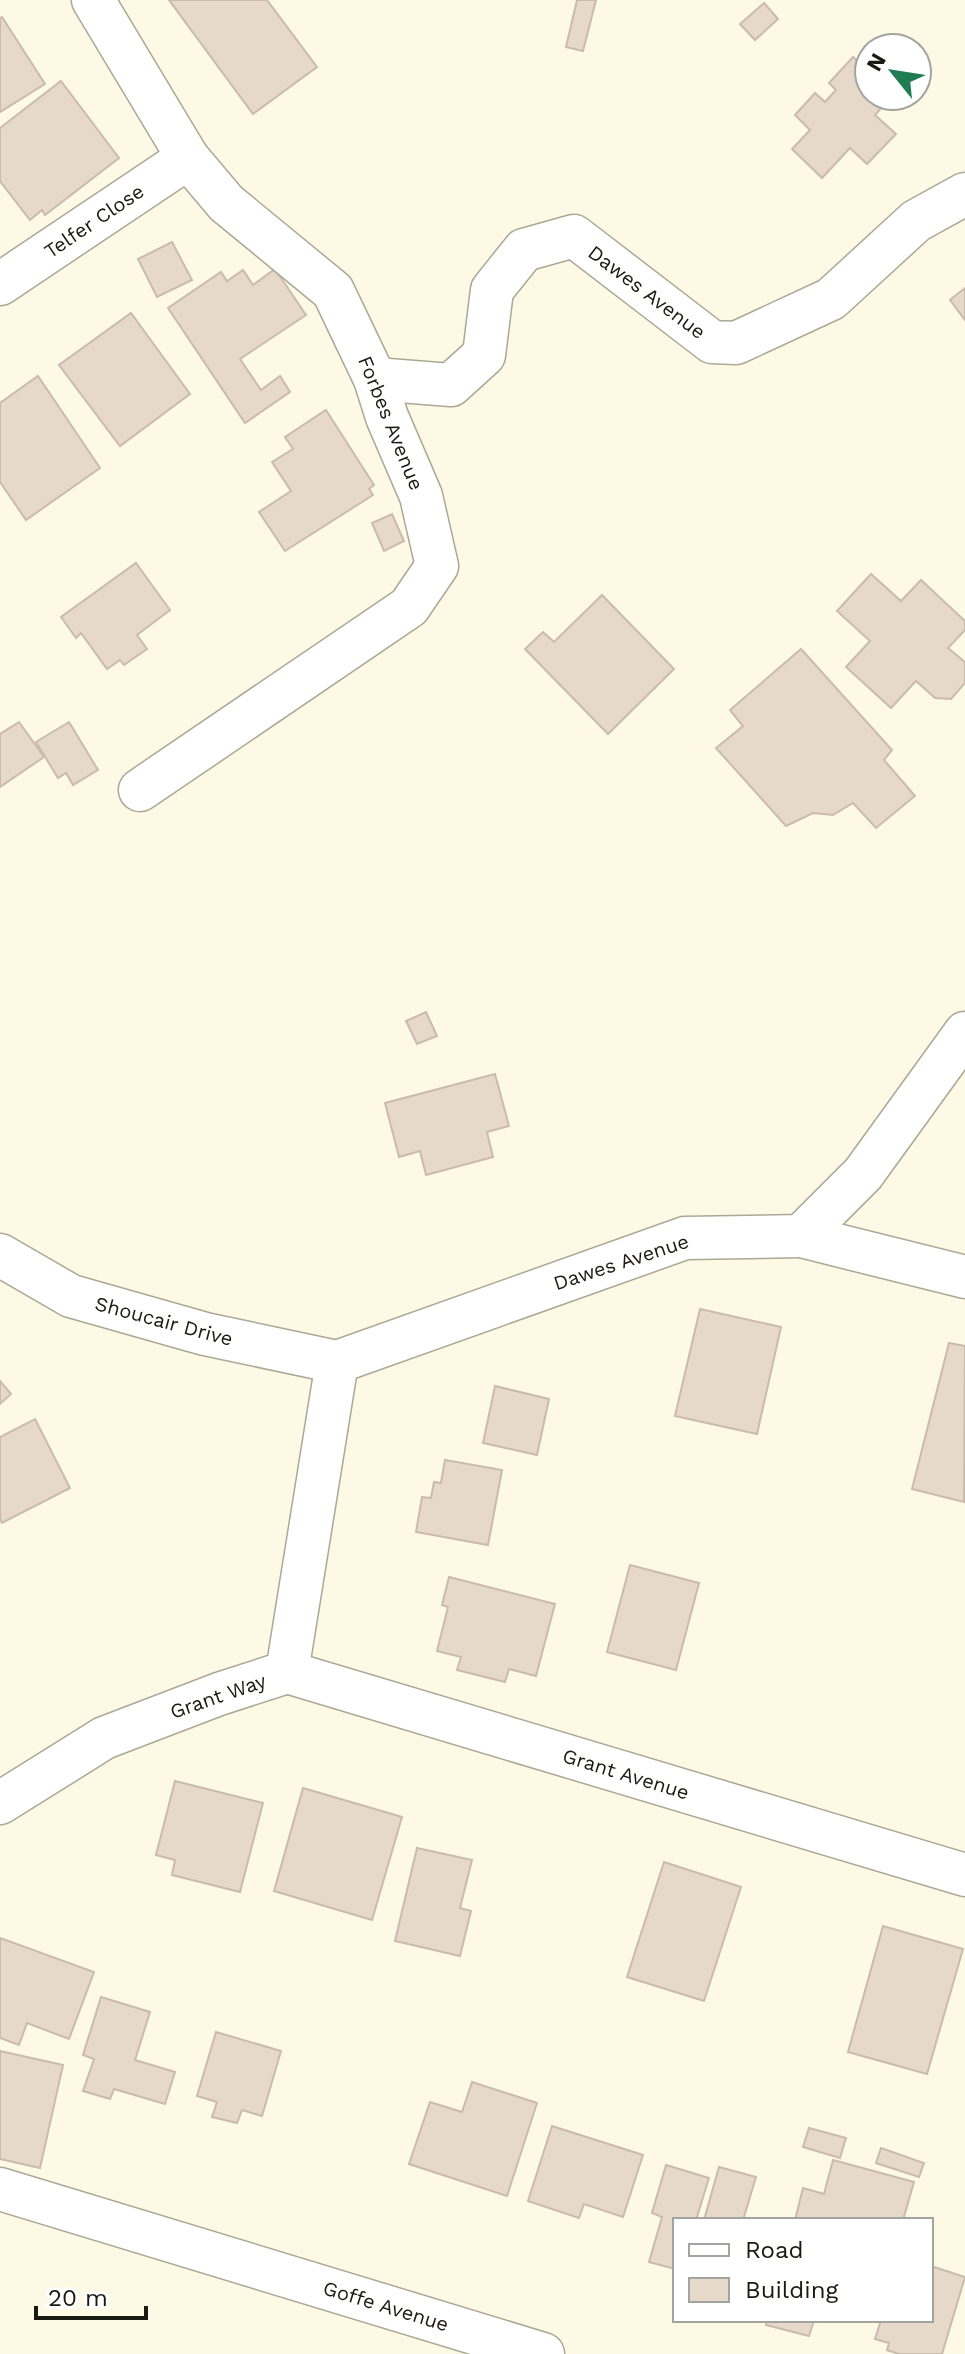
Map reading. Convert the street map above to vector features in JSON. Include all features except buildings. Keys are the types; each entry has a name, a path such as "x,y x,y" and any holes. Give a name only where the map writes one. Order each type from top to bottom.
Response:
{"street":[{"name":"Forbes Avenue","path":"93,0 188,158 226,203 333,291 375,379 387,417 421,496 437,566 409,607 140,790"},
{"name":"Telfer Close","path":"0,284 188,158"},
{"name":"Dawes Avenue","path":"375,379 451,385 484,355 492,290 524,250 574,236 712,342 736,343 831,299 916,221 965,194"},
{"path":"801,1236 863,1174 965,1033"},
{"name":"Dawes Avenue","path":"337,1362 685,1238 801,1236"},
{"path":"801,1236 965,1277"},
{"name":"Shoucair Drive","path":"0,1255 71,1296 205,1334 337,1362"},
{"name":"Grant Way","path":"0,1803 104,1738 287,1672 337,1362"},
{"name":"Grant Avenue","path":"287,1672 965,1875"},
{"name":"Goffe Avenue","path":"0,2189 543,2354"}]}
